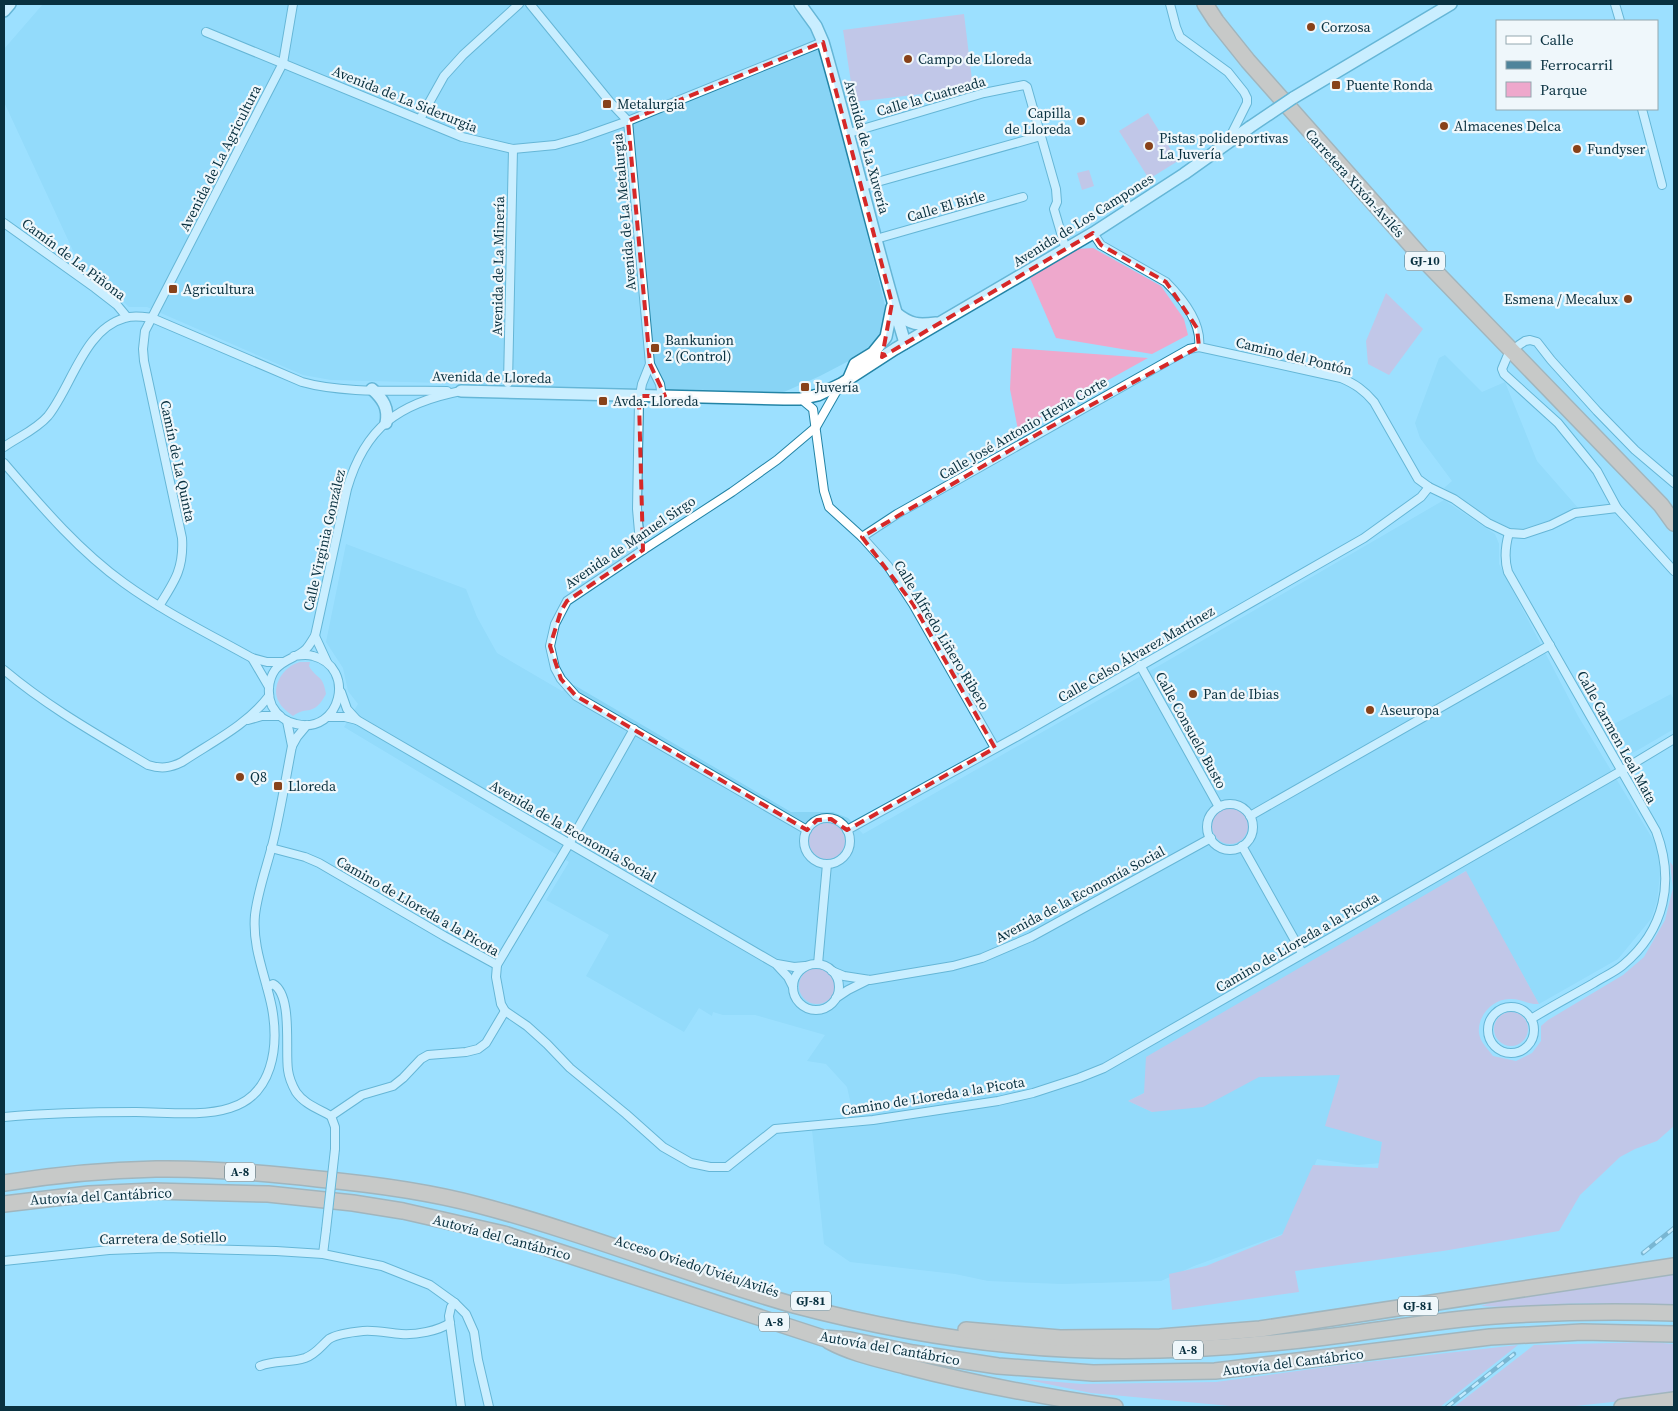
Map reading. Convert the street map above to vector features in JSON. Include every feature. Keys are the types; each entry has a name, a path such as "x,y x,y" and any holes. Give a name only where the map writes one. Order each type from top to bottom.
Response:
{"highway":[{"name":"Carretera Xixón-Avilés","path":"1205,4 1248,62 1426,262 1661,505"},
{"name":"GJ-10","path":"1661,505 1674,514"},
{"name":"GJ-10","path":"1661,505 1674,523"},
{"name":"Autovía del Cantábrico","path":"4,1183 88,1173 154,1169 211,1170 352,1182 406,1190 474,1204 562,1230 792,1304 854,1320 912,1332 1013,1346 1115,1352 1222,1349 1492,1316 1612,1310 1674,1313"},
{"name":"Autovía del Cantábrico","path":"4,1204 89,1194 153,1191 268,1194 353,1202 403,1211 504,1234 823,1338 850,1340 913,1353 998,1366 1093,1373 1215,1371 1490,1337 1582,1332 1674,1334"},
{"name":"Acceso Oviedo/Uviéu/Avilés","path":"474,1204 513,1208 530,1212 764,1288 876,1316 961,1329 1060,1338 1160,1337 1260,1329 1674,1266"},
{"path":"823,1338 846,1350 943,1376 1050,1397 1115,1407"},
{"path":"1622,1407 1674,1400"}],"street":[{"path":"4,11 10,4"},
{"name":"Avenida de La Agricultura","path":"152,318 283,63 293,4"},
{"path":"420,119 444,76 463,55 519,4"},
{"name":"Avenida de La Metalurgia","path":"530,4 610,102 628,121 650,364"},
{"name":"Avenida de La Xuvería","path":"800,4 816,26 823,42 849,133 894,308 906,343"},
{"path":"1170,4 1180,37 1228,72 1247,98 1247,104 1228,142"},
{"name":"Avenida de Los Campones","path":"906,343 1093,234 1294,98 1451,4"},
{"path":"1615,4 1620,20"},
{"name":"Avenida de La Siderurgia","path":"206,32 462,138 513,149 555,145 580,138 628,121 823,42"},
{"name":"Calle la Cuatreada","path":"849,133 1020,84 1027,87 1041,136"},
{"path":"1642,110 1662,185"},
{"path":"863,186 1041,136 1056,189 1057,202 1054,209 1066,250"},
{"name":"Avenida de La Minería","path":"508,384 513,149"},
{"name":"Calle El Birle","path":"876,239 1023,197"},
{"name":"Camín de La Piñona","path":"4,223 95,288 117,305 127,317"},
{"path":"1093,234 1101,244 1166,282 1174,290 1186,306 1198,328 1199,347"},
{"path":"894,308 904,320 919,325 943,322"},
{"name":"Avenida de La Xuvería","path":"845,381 855,364 873,353 886,337 894,308"},
{"path":"4,448 36,428 47,417 88,346 114,322 127,317 152,318"},
{"name":"Avenida de Lloreda","path":"152,318 302,382 330,387 800,399 818,394 845,381"},
{"name":"Camín de La Quinta","path":"152,318 145,331 144,361 182,538 183,552 176,579 159,606"},
{"path":"1519,345 1524,341 1537,342 1550,360 1597,411 1636,450 1674,483"},
{"name":"Avenida de Manuel Sirgo","path":"807,830 576,696 567,687 555,668 550,646 555,624 567,601 777,460 816,427 845,381 906,343"},
{"name":"Camino del Pontón","path":"1199,347 1327,375 1354,383 1365,391 1374,402 1418,479 1429,487 1454,499 1488,523 1509,533"},
{"name":"Calle José Antonio Hevia Corte","path":"862,537 897,514 1043,431 1189,349 1199,347"},
{"path":"1507,358 1502,369 1504,374 1558,423 1597,471 1617,508 1674,571"},
{"path":"642,550 637,510 640,396 642,384 650,364"},
{"path":"650,364 660,384 662,396"},
{"path":"372,389 384,403 387,414 386,423"},
{"name":"Calle Virginia González","path":"315,636 347,489 353,470 367,444 386,423 414,404 436,396 461,391"},
{"path":"800,399 813,409 816,427"},
{"name":"Calle Alfredo Liñero Ribero","path":"816,427 824,491 829,507 862,537 888,566 995,748"},
{"path":"4,462 62,529 92,558 124,584 159,606 252,658 267,662 282,662"},
{"name":"Calle Celso Álvarez Martínez","path":"847,830 1364,538 1421,497 1429,487"},
{"path":"1509,533 1524,534 1551,525 1575,513 1617,508"},
{"name":"Calle Carmen Leal Mata","path":"1509,533 1505,562 1508,572 1656,831 1661,846 1666,881 1660,913 1640,949 1622,966 1531,1019"},
{"path":"315,636 306,649 282,662 274,671 269,687 272,706 280,716 297,725 319,722 328,717 335,708 339,699 340,685"},
{"path":"315,636 328,664"},
{"path":"1250,816 1550,645"},
{"path":"294,656 311,655 319,657 328,664 336,674 347,709 356,720"},
{"path":"252,658 269,687"},
{"name":"Calle Consuelo Busto","path":"1140,665 1219,807"},
{"path":"4,670 28,690 69,718 148,765 159,768 171,768 182,762 246,720 259,709 269,696"},
{"path":"246,720 262,716 280,716"},
{"name":"Avenida de la Economía Social","path":"328,717 345,717 356,720 776,964 788,977 793,987"},
{"path":"287,721 292,746"},
{"path":"4,1117 91,1112 208,1112 230,1108 245,1102 256,1094 267,1079 273,1060 274,1034 272,1010 255,942 257,902 271,848 292,746 307,725"},
{"path":"498,965 634,730"},
{"name":"Camino de Lloreda a la Picota","path":"271,848 305,857 319,863 444,936 498,965 496,977 504,1011 527,1026 570,1068 626,1114 662,1147 691,1163 710,1167 727,1167 775,1129 873,1120 998,1101 1079,1078 1104,1068 1674,739"},
{"path":"1233,804 1246,810 1250,816 1253,829 1242,846 1228,849 1222,848 1211,838 1208,824 1213,812 1219,807 1233,804"},
{"path":"824,818 838,821 847,830 850,846 842,859 835,863 827,864 814,860 806,850 805,836 807,830 817,820 824,818"},
{"name":"Avenida de la Economía Social","path":"836,998 870,980 953,966 1007,949 1053,926 1211,838"},
{"path":"1242,846 1302,953"},
{"path":"818,964 827,864"},
{"name":"Avenida de la Economía Social","path":"776,964 810,965"},
{"path":"818,964 826,966 832,971 839,985 836,998 830,1005 823,1009 815,1010 801,1004 796,998 793,987 796,976 800,971 810,965 818,964"},
{"name":"Avenida de la Economía Social","path":"832,971 844,976 870,980"},
{"path":"267,987 273,984 277,986 282,995 286,1010 287,1056 290,1081 297,1093 307,1103 331,1116 335,1128 335,1149 323,1254"},
{"path":"1513,1008 1520,1009 1531,1019 1534,1026 1534,1034 1531,1042 1520,1052 1504,1052 1497,1049 1492,1043 1489,1036 1490,1022 1499,1011 1513,1008"},
{"path":"331,1116 362,1095 393,1086 420,1059 428,1055 478,1050 486,1042 504,1011"},
{"name":"Carretera de Sotiello","path":"4,1261 109,1250 164,1248 323,1254 382,1266 424,1282 455,1303 466,1314 471,1322 489,1407"},
{"path":"455,1303 451,1307 449,1316 461,1407"},
{"path":"260,1366 267,1363 295,1362 319,1350 331,1338 344,1334 364,1331 411,1334 443,1328 450,1323"}],"highlighted area":[{"path":"823,42 892,303 882,357 1093,233 1101,245 1166,282 1197,328 1199,347 1043,431 862,537 913,604 995,748 847,830 831,819 817,820 807,830 576,696 561,679 550,646 561,611 567,601 643,550 640,396 665,396 650,364 628,121"}],"shaded area":[{"path":"43,4 789,4 817,35 885,305 883,335 864,353 784,392 331,380 303,375 147,307 129,307 76,257 4,102 4,49"},
{"path":"1445,355 1482,392 1505,382 1537,461 1579,509 1544,526 1524,531 1512,529 1491,519 1444,488 1452,481 1420,438 1415,423 1439,358"},
{"path":"1444,500 1495,534 1499,544 1499,564 1578,716 1657,846 1660,874 1657,901 1651,919 1618,959 1539,1004 1465,871 1144,1093 1128,1101 1152,1112 1262,1070 1342,1072 1382,1136 1381,1163 1358,1165 1317,1159 1288,1232 1194,1266 1161,1281 1062,1284 988,1281 955,1274 850,1262 824,1244 812,1130 856,1127 847,1087 826,1064 807,1061 825,1035 755,1015 723,1015 713,1012 712,1016 699,1008 684,1032 586,976 609,935 546,900 569,862 344,727 358,704 348,691 343,668 326,642 346,544 466,589 477,617 497,653 562,691 574,685 791,812 833,812 848,818 863,834 1162,664"},
{"path":"1671,694 1674,700 1674,729 1631,754 1614,724"}],"green space":[{"name":"Campo de Lloreda","path":"964,14 973,88 854,102 843,30"},
{"name":"Pistas polideportivas La Juvería","path":"1148,113 1178,161 1149,179 1119,131"},
{"path":"1089,170 1094,186 1082,190 1077,173"},
{"path":"1093,248 1161,286 1184,319 1188,335 1152,354 1056,338 1030,278 1076,249"},
{"path":"1386,293 1423,329 1389,375 1368,364 1366,341"},
{"path":"1012,348 1148,358 1018,430 1010,389"},
{"path":"300,662 310,662 309,666 323,683 326,694 314,709 302,711 293,716 280,704 276,690 277,683 284,672"},
{"path":"1230,808 1243,813 1248,826 1243,839 1230,844 1217,839 1212,826 1217,813"},
{"path":"827,823 834,824 840,828 844,834 844,848 840,854 834,858 827,859 820,858 814,854 810,848 809,841 810,834 814,828 820,824"},
{"path":"1670,862 1674,867 1674,1126 1657,1141 1620,1157 1580,1195 1559,1231 1443,1251 1295,1271 1299,1292 1172,1310 1169,1274 1206,1266 1282,1235 1313,1165 1378,1168 1382,1142 1325,1126 1340,1075 1259,1077 1203,1107 1152,1112 1128,1101 1144,1093 1146,1057 1466,871 1539,1004 1531,1004 1513,999 1503,1000 1492,1005 1483,1015 1479,1033 1493,1056 1516,1061 1532,1053 1541,1041 1541,1026 1548,1020 1623,975 1644,957 1665,920 1673,888"},
{"path":"817,968 829,974 835,986 829,998 817,1004 805,998 799,986 805,974"},
{"path":"1511,1012 1523,1017 1528,1029 1523,1041 1511,1046 1499,1041 1494,1029 1499,1017"},
{"path":"1674,1273 1674,1306 1587,1303 1510,1307 1481,1306 1503,1298"},
{"path":"1649,1342 1674,1344 1674,1394 1566,1407 1454,1407 1534,1345"},
{"path":"1518,1345 1440,1407 1241,1407 1091,1393 1023,1379 1082,1384 1216,1382 1341,1365"}],"railway":[{"path":"1643,1253 1674,1228"},
{"path":"1447,1407 1514,1354"}],"place":[{"name":"Corzosa","path":"1311,27"},
{"name":"Campo de Lloreda","path":"908,59"},
{"name":"Puente Ronda","path":"1336,85"},
{"name":"Metalurgia","path":"607,104"},
{"name":"Capilla de Lloreda","path":"1081,121"},
{"name":"Almacenes Delca","path":"1444,126"},
{"name":"Pistas polideportivas La Juvería","path":"1149,146"},
{"name":"Fundyser","path":"1577,149"},
{"name":"Agricultura","path":"173,289"},
{"name":"Esmena / Mecalux","path":"1628,299"},
{"name":"Bankunion 2 (Control)","path":"655,348"},
{"name":"Juvería","path":"805,387"},
{"name":"Avda. Lloreda","path":"603,401"},
{"name":"Pan de Ibias","path":"1193,694"},
{"name":"Aseuropa","path":"1370,710"},
{"name":"Q8","path":"240,777"},
{"name":"Lloreda","path":"278,786"}]}
